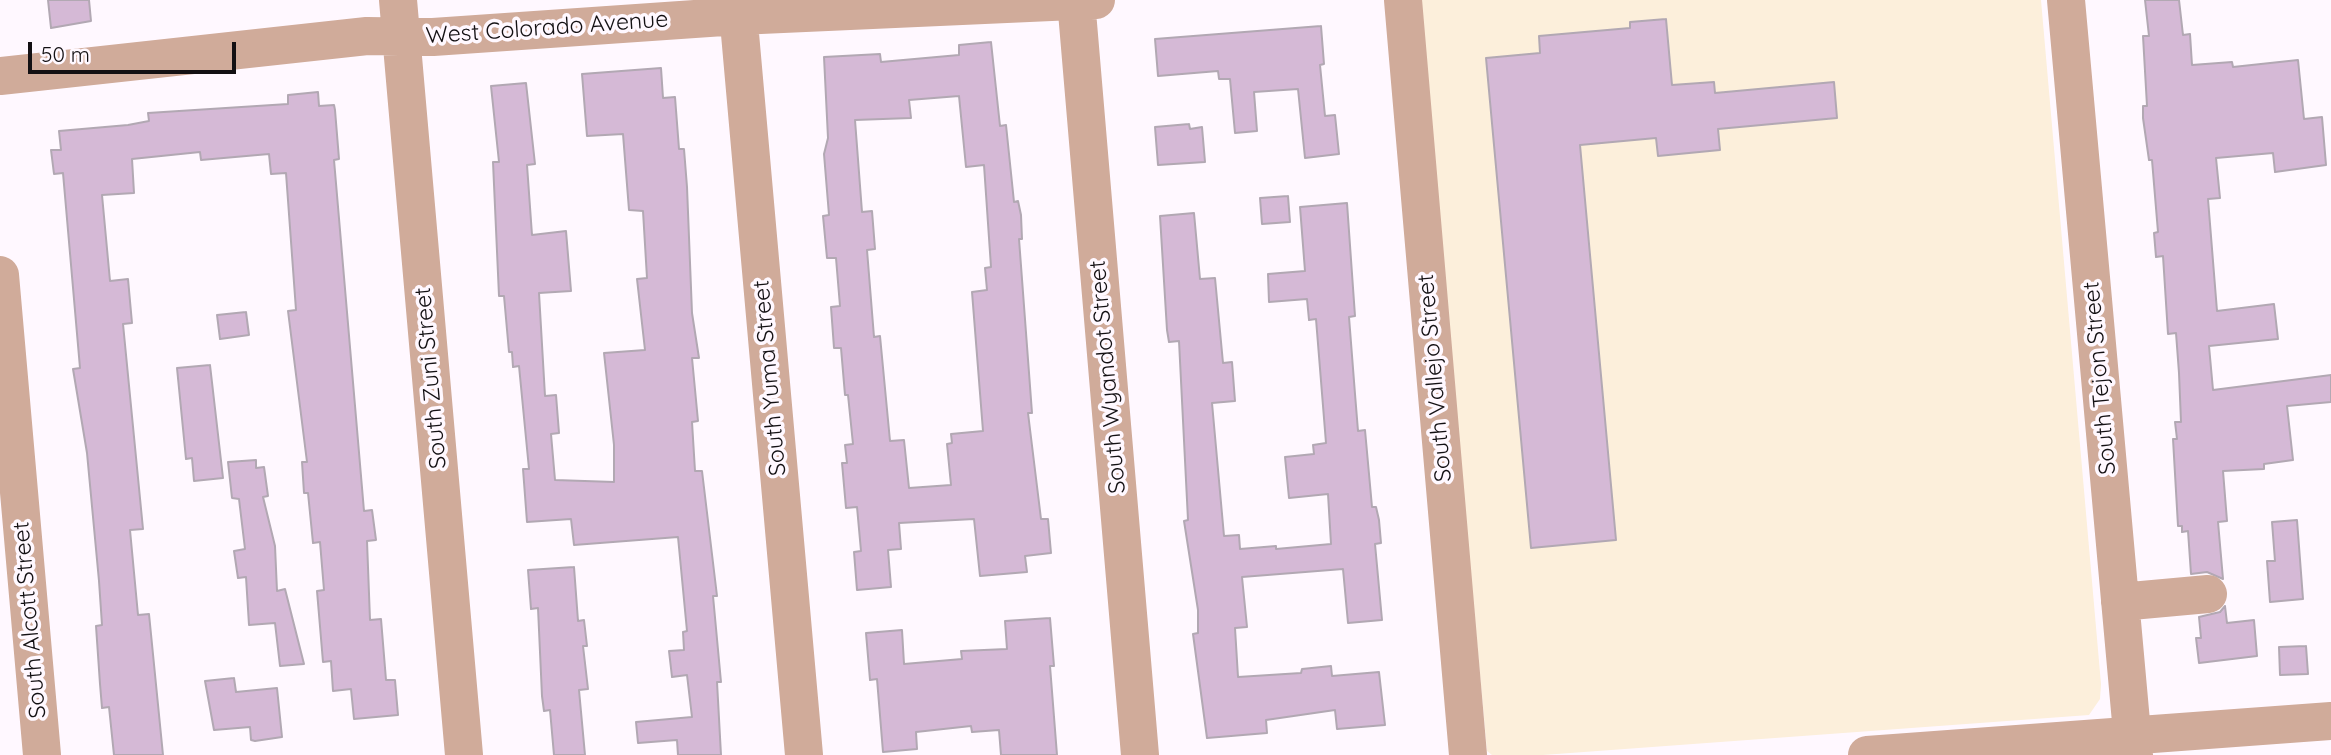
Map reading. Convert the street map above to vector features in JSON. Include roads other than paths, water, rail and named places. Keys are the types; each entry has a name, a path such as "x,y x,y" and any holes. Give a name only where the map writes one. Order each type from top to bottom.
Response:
{"street":[{"name":"South Vallejo Street","path":"1403,0 1468,755"},
{"name":"South Tejon Street","path":"2066,0 2133,745"},
{"name":"West Colorado Avenue","path":"0,76 367,36 399,19 1082,1"},
{"name":"South Wyandot Street","path":"1082,1 1140,755"},
{"name":"South Yuma Street","path":"737,8 804,755"},
{"name":"South Zuni Street","path":"399,19 464,755"},
{"name":"South Alcott Street","path":"0,275 42,755"},
{"path":"2120,602 2208,594"},
{"path":"1867,755 2133,745 2331,721"}]}
